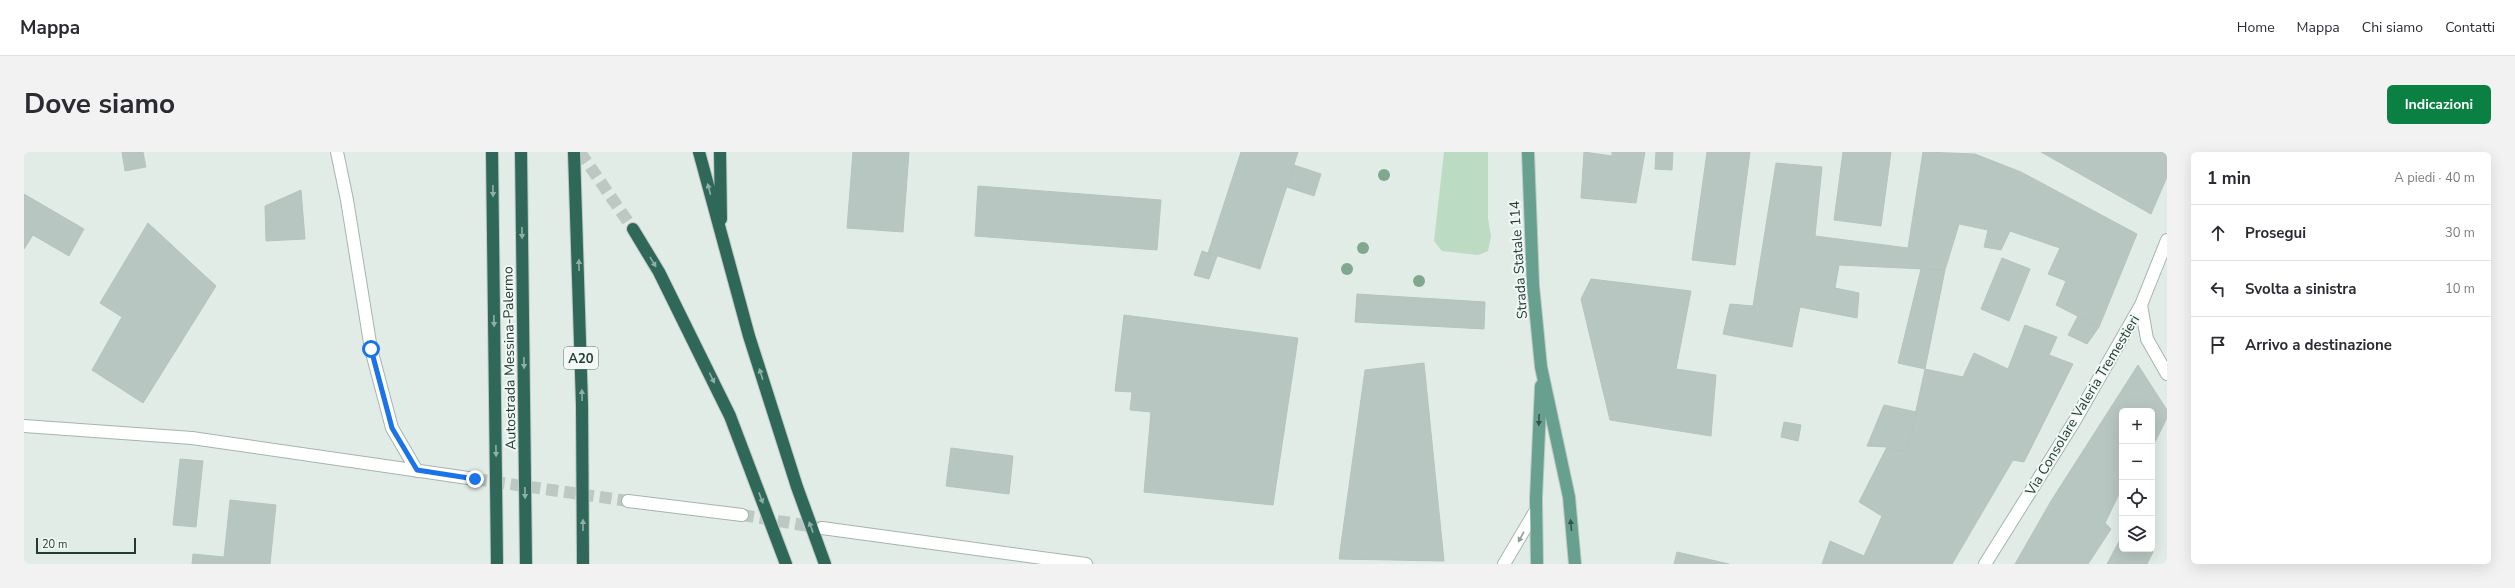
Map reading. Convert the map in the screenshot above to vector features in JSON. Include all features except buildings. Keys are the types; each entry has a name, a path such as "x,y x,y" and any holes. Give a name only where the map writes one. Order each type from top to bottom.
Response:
{"highway":[{"path":"492,152 497,564"},
{"name":"Autostrada Messina-Palermo","path":"521,152 526,564"},
{"name":"A20","path":"574,152 582,405 583,564"},
{"path":"699,152 733,285 772,412 824,564"},
{"path":"720,152 722,240"},
{"path":"633,229 662,278 730,416 786,564"}],"main road":[{"name":"Strada Statale 114","path":"1528,152 1533,285 1541,366"},
{"path":"1537,564 1536,510 1541,366"},
{"path":"1541,366 1569,497 1574,564"}],"street":[{"path":"337,152 347,200 371,349 392,428 417,470"},
{"name":"Via Consolare Valeria Tremestieri","path":"1985,564 2074,422 2141,305 2167,240"},
{"path":"2141,305 2147,339 2167,374"},
{"path":"24,426 192,438 475,479"},
{"path":"628,501 742,515"},
{"path":"1504,564 1536,510"},
{"path":"822,528 1086,564"}],"green space":[{"path":"1444,152 1488,152 1488,218 1491,237 1488,251 1478,255 1442,251 1434,241"}],"tunnel":[{"path":"580,152 633,229"},
{"path":"475,479 628,501"},
{"path":"742,515 821,528"}],"route":[{"path":"371,349 392,428 417,470 475,479"}]}
